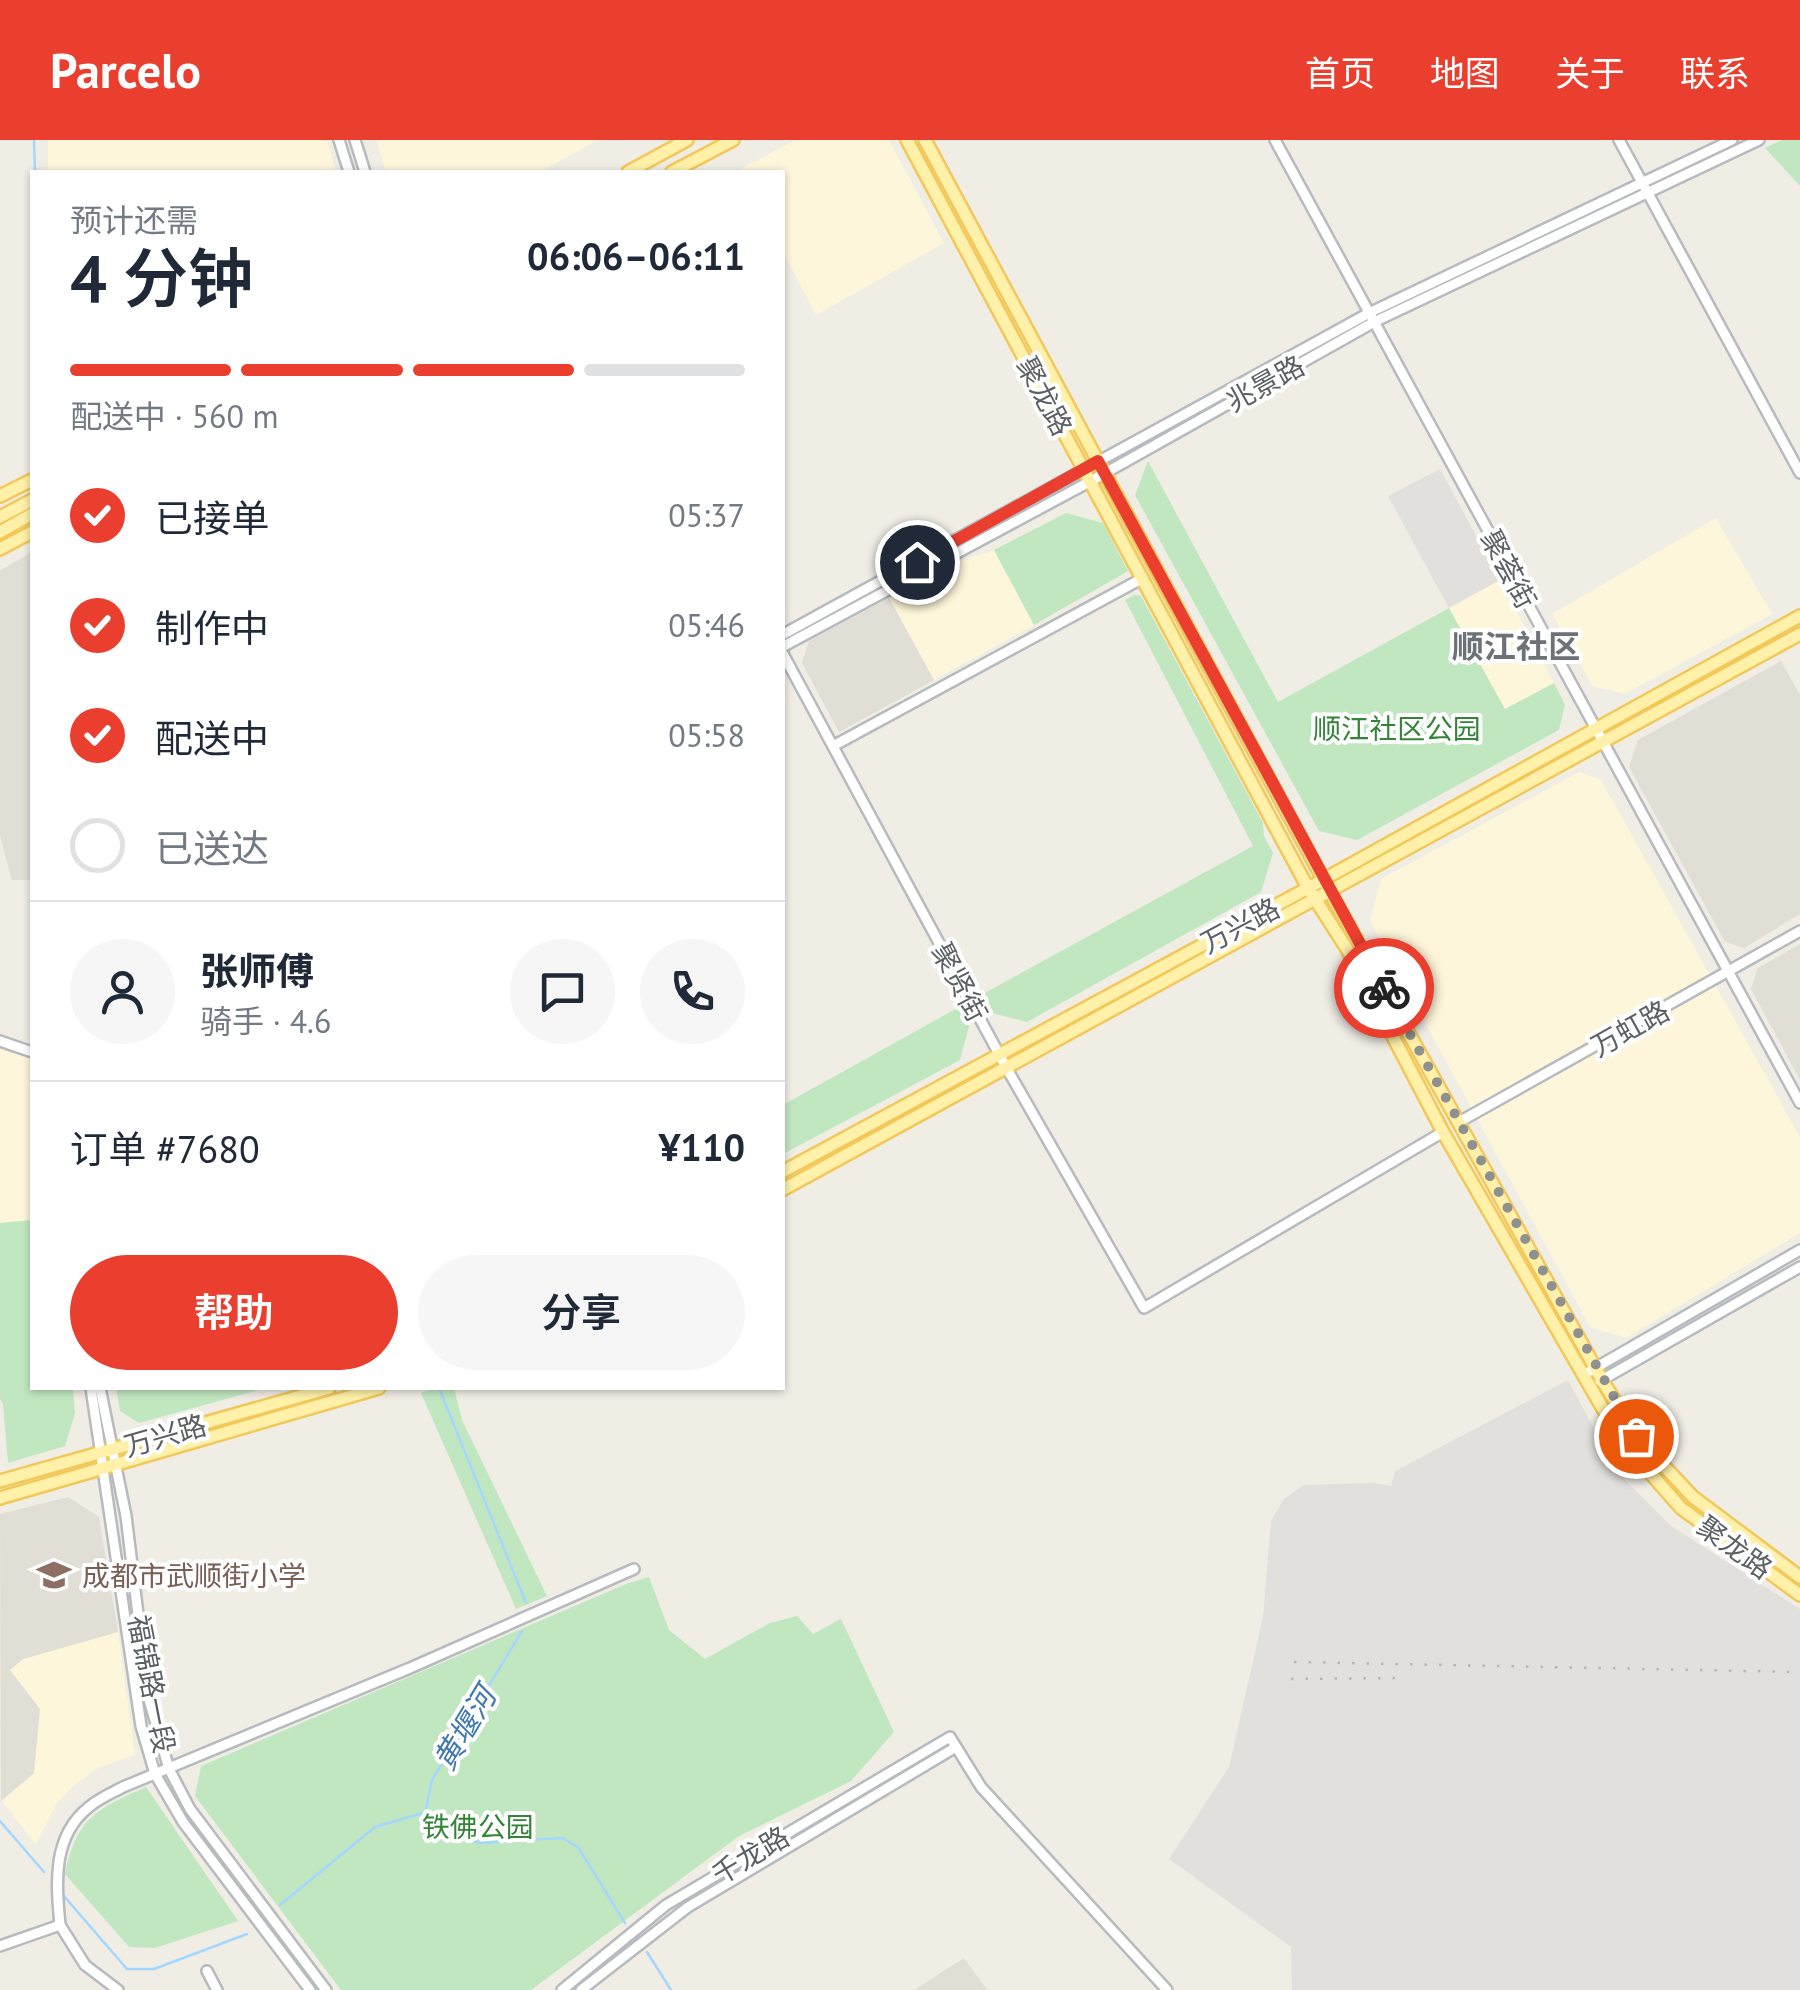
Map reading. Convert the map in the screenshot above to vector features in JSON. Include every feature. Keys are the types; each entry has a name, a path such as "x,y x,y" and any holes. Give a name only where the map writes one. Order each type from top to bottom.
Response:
{"main road":[{"path":"632,170 688,140"},
{"path":"676,170 733,140"},
{"name":"聚龙路","path":"908,140 1308,888 1347,949 1444,1132 1620,1440 1681,1508 1800,1595"},
{"name":"聚龙路","path":"926,140 1330,892 1636,1436 1693,1497 1800,1577"},
{"path":"0,496 30,481"},
{"path":"0,516 30,501"},
{"path":"0,532 30,515"},
{"path":"0,549 30,533"},
{"name":"万兴路","path":"785,1170 1800,616"},
{"path":"785,1188 1800,634"},
{"name":"万兴路","path":"0,1482 322,1390"},
{"path":"0,1498 373,1390"}],"street":[{"path":"339,140 348,170"},
{"path":"355,140 364,170"},
{"name":"聚荟街","path":"1275,140 1800,1103"},
{"path":"1619,140 1800,472"},
{"name":"兆景路","path":"785,634 1102,467 1373,316 1732,140"},
{"name":"兆景路","path":"1373,316 1759,140"},
{"name":"兆景路","path":"785,648 1087,475"},
{"path":"833,746 1143,578"},
{"name":"聚贤街","path":"785,656 1006,1067 1144,1308 1444,1132"},
{"name":"万虹路","path":"1459,1122 1800,932"},
{"path":"0,1040 30,1051"},
{"path":"1588,1387 1599,1374 1800,1250"},
{"path":"1582,1375 1599,1374 1800,1267"},
{"path":"91,1390 106,1451"},
{"path":"100,1390 106,1451"},
{"name":"福锦路一段","path":"106,1451 117,1465 148,1696 169,1769 190,1809 326,1990"},
{"name":"福锦路一段","path":"106,1451 103,1469 140,1726 156,1774 183,1822 310,1990"},
{"path":"118,1990 85,1965 60,1925 56,1890 60,1847 86,1808 123,1787 634,1569"},
{"name":"千龙路","path":"562,1990 666,1905 950,1737 956,1747 688,1906 581,1990"},
{"path":"956,1747 980,1787 1167,1990"},
{"path":"0,1946 60,1925"},
{"path":"207,1971 217,1990"}],"shaded area":[{"path":"48,140 327,140 335,170 48,170"},
{"path":"376,140 598,140 543,170 385,170"},
{"path":"795,140 889,140 944,243 816,315 785,256 785,170 739,170"},
{"path":"1440,469 1500,580 1449,608 1388,496"},
{"path":"1716,518 1772,614 1625,694 1592,686 1552,614"},
{"path":"994,550 1034,625 934,680 889,598 963,560"},
{"path":"30,553 30,880 12,880 0,836 0,571"},
{"path":"1500,580 1554,683 1505,709 1449,608"},
{"path":"889,598 934,680 839,732 802,663 809,641"},
{"path":"1781,661 1800,695 1800,914 1744,948 1725,942 1629,767 1638,740"},
{"path":"1579,772 1601,780 1800,1137 1800,1233 1626,1338 1590,1327 1370,921 1381,879"},
{"path":"1800,944 1800,1080 1751,989 1758,968"},
{"path":"0,1047 30,1058 30,1221 0,1226"},
{"path":"1568,1380 1618,1473 1671,1526 1800,1609 1800,1990 1292,1990 1291,1947 1169,1859 1229,1767 1263,1617 1271,1521 1283,1500 1303,1485 1391,1486 1395,1471"},
{"name":"成都市武顺街小学","path":"68,1497 99,1517 118,1632 23,1659 10,1670 40,1709 34,1773 1,1801 0,1514"},
{"path":"118,1632 135,1755 98,1768 73,1786 57,1803 36,1845 2,1801 34,1773 10,1670 23,1659"},
{"path":"964,1958 987,1990 914,1990"}],"green space":[{"path":"1782,140 1800,140 1800,186 1765,148"},
{"name":"顺江社区公园","path":"1148,461 1278,702 1449,608 1505,709 1554,683 1565,705 1559,730 1357,840 1319,831 1135,495"},
{"path":"1066,513 1103,523 1128,571 1034,625 994,550"},
{"path":"1141,596 1263,823 1264,836 1273,853 1261,892 1027,1022 992,1013 981,995 1253,846 1125,600"},
{"path":"961,1006 969,1026 960,1060 785,1153 785,1104"},
{"path":"30,1220 30,1390 73,1390 75,1413 65,1446 8,1463 0,1399 0,1223"},
{"path":"116,1390 259,1390 139,1423 120,1411"},
{"path":"454,1390 462,1420 547,1596 516,1609 421,1393"},
{"name":"铁佛公园","path":"649,1577 669,1630 705,1659 770,1623 797,1616 813,1634 841,1619 894,1732 851,1781 739,1836 531,1990 341,1990 195,1796 201,1766"},
{"path":"146,1787 238,1921 155,1948 129,1947 65,1874 76,1839 92,1817"}],"waterway":[{"name":"黄堰河","path":"34,140 35,170"},
{"name":"黄堰河","path":"440,1390 526,1603"},
{"name":"黄堰河","path":"522,1631 432,1780 425,1813 431,1830 480,1843 562,1838 578,1847 625,1923"},
{"path":"280,1905 375,1827 423,1813"},
{"path":"0,1821 44,1872"},
{"path":"63,1895 127,1969 154,1969 247,1934"},
{"name":"黄堰河","path":"647,1952 671,1990"}],"railway":[{"path":"1294,1662 1800,1672"},
{"path":"1291,1679 1396,1678"}],"way so far":[{"path":"1384,988 1636,1436"}],"place":[{"name":"成都市武顺街小学","path":"54,1575"}],"district":[{"name":"顺江社区","path":"1516,646"}],"route":[{"path":"917,562 1098,461 1384,988"}]}
